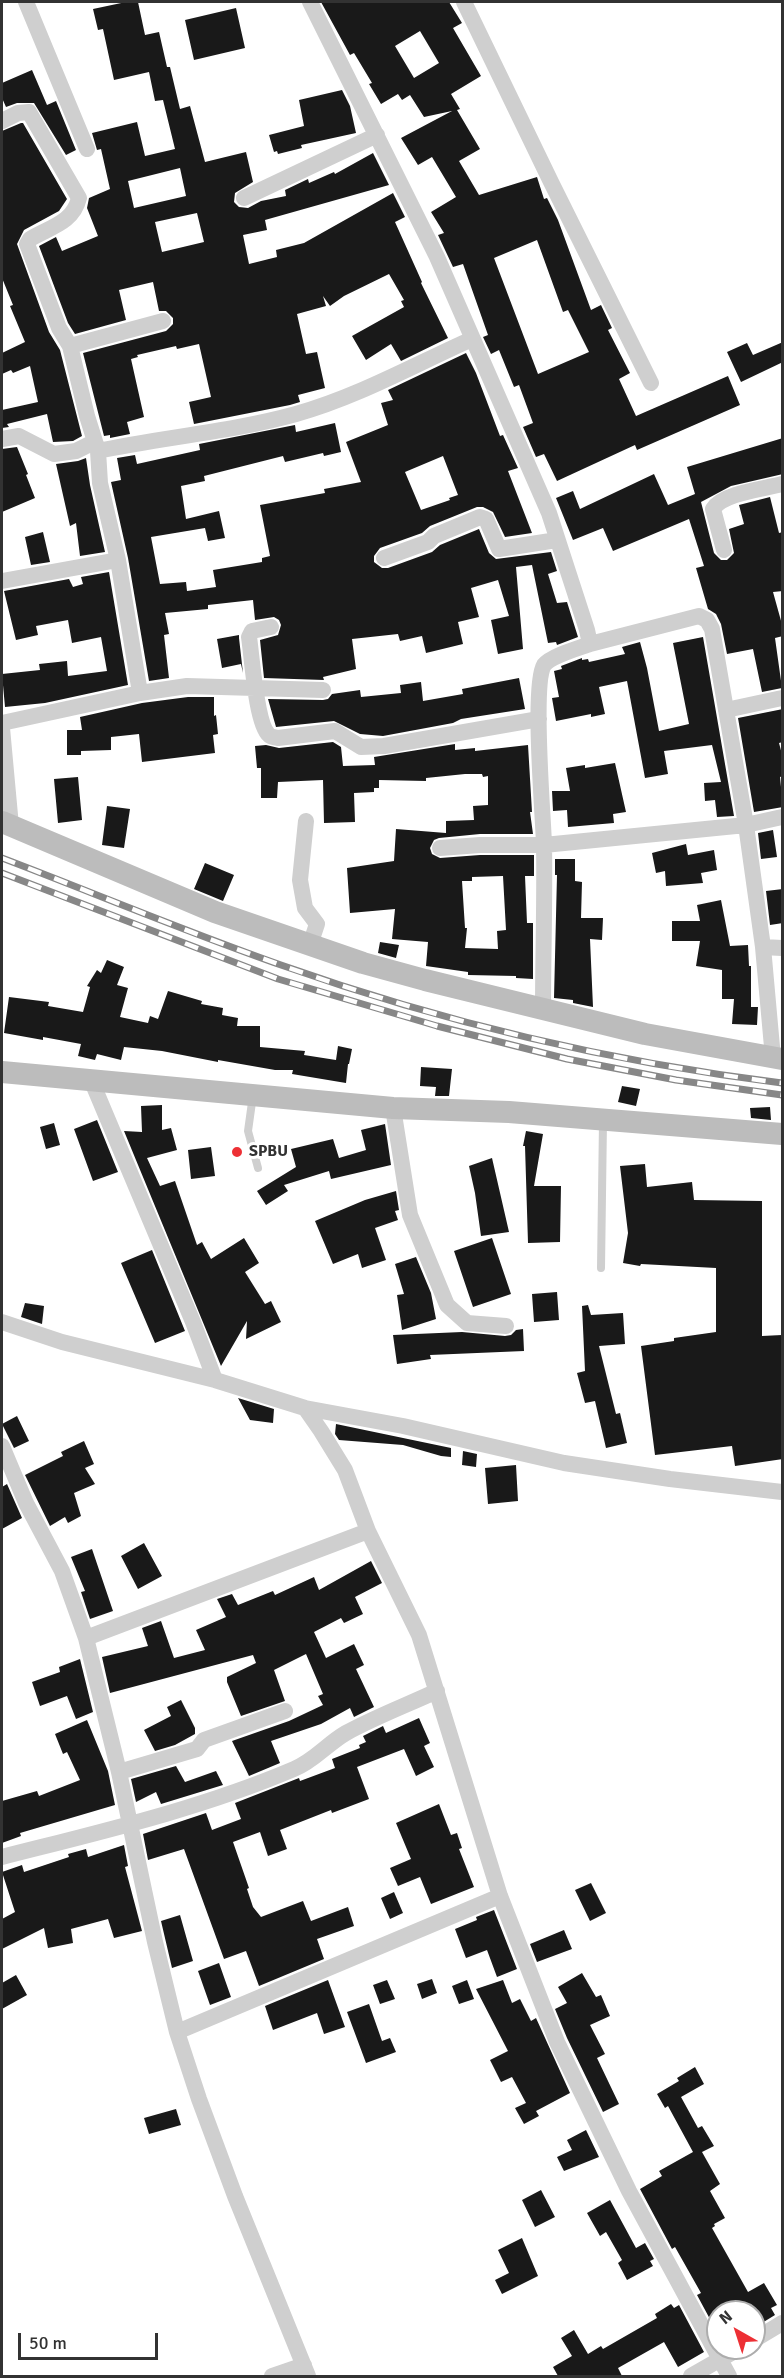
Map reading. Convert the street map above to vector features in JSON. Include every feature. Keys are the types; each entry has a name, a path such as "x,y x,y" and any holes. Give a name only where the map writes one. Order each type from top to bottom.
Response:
{"main road":[{"path":"6,824 215,912 310,945 425,980 645,1034 778,1058"},
{"path":"2,1072 393,1108 509,1112 783,1134"}],"street":[{"path":"26,2 87,149"},
{"path":"310,2 437,257 549,513 590,644"},
{"path":"464,2 651,383"},
{"path":"2,121 18,113 29,112 79,198 69,218 30,238 27,244 59,328 70,346 96,446 100,483 118,560 140,693"},
{"path":"244,198 378,135"},
{"path":"70,346 163,321"},
{"path":"2,439 19,436 54,454 96,446 238,428 297,414 358,392 472,339"},
{"path":"724,550 713,509 716,504 732,496 783,484"},
{"path":"384,558 428,543 434,536 480,517 486,519 499,549 557,540"},
{"path":"2,581 118,560"},
{"path":"543,1010 544,845 539,719 540,679 544,666 549,660 590,644 699,616 707,620 712,629 746,825 778,1058"},
{"path":"271,627 252,631 249,635 257,706 266,730 272,737 335,731 361,747 384,746 539,719"},
{"path":"2,723 140,693 188,686 256,690 323,690"},
{"path":"726,710 783,698"},
{"path":"2,728 6,824"},
{"path":"440,848 480,845 544,845 746,825 783,817"},
{"path":"306,822 300,879 305,909 317,924 310,945"},
{"path":"763,947 783,948"},
{"path":"92,1082 215,1380"},
{"path":"393,1108 410,1215 447,1305 467,1323 506,1326"},
{"path":"2,1322 62,1342 215,1380 305,1408 403,1426 564,1463 670,1479 783,1492"},
{"path":"305,1408 345,1470 368,1531 418,1635 500,1896 557,2042 629,2191 706,2334"},
{"path":"2,1446 26,1503 62,1570 86,1638 119,1772 155,1942 177,2032 235,2196 307,2371 272,2376"},
{"path":"86,1638 368,1531"},
{"path":"2,1857 131,1824 221,1797 293,1770 314,1759 346,1733 437,1691"},
{"path":"119,1772 197,1749 204,1740 285,1711"},
{"path":"177,2032 500,1896"},
{"path":"766,2333 783,2323"},
{"path":"691,2376 720,2360 729,2376"}],"lane":[{"path":"253,1094 248,1131 258,1168"},
{"path":"601,1268 603,1120"}],"building":[{"path":"126,2 138,2 145,35 159,32 180,109 190,106 205,162 246,152 253,182 235,193 234,202 239,207 248,208 261,201 286,196 285,190 308,179 309,183 334,172 335,174 373,153 389,185 265,220 267,230 243,235 249,264 277,257 276,250 304,243 393,193 405,217 395,222 448,338 401,361 391,344 366,360 352,336 404,307 401,301 404,300 389,274 344,296 330,306 323,296 326,306 297,314 306,354 317,352 325,388 298,395 300,402 290,405 194,424 189,402 211,397 199,344 177,349 176,346 137,355 138,357 131,359 144,417 127,422 130,434 110,438 110,435 104,436 83,353 166,331 173,324 173,318 166,311 159,311 153,282 119,290 126,320 75,334 68,323 39,246 56,237 62,251 98,236 87,208 89,198 110,189 101,149 97,150 92,133 137,122 145,156 175,149 163,100 155,101 149,72 114,80 103,29 98,30 93,9","holes":["180,168 186,196 134,208 128,181","197,213 204,242 162,252 155,222"]},
{"path":"321,2 449,2 462,23 453,28 481,76 451,94 460,109 457,110 480,149 459,161 479,195 537,177 544,199 547,198 558,220 591,310 601,305 612,328 608,330 630,373 619,379 636,416 728,376 740,405 637,450 635,445 557,481 544,454 536,457 523,427 533,423 519,385 514,387 499,350 491,354 483,337 488,335 463,264 453,267 438,235 444,233 431,212 456,197 432,157 418,165 401,138 452,111 424,117 410,95 402,100 398,94 381,104 369,84 372,83 354,53 350,55","holes":["420,31 439,63 414,78 395,46","537,240 563,312 568,310 589,352 538,374 494,258"]},
{"path":"236,8 245,48 194,60 185,20"},
{"path":"32,70 47,105 56,101 76,150 66,155 34,103 17,103 6,107 2,98 2,83"},
{"path":"342,90 350,106 356,133 301,145 302,148 278,154 277,151 274,152 269,135 304,126 299,100"},
{"path":"21,123 67,199 59,211 24,230 17,244 49,332 60,350 82,436 73,441 53,442 47,414 7,424 9,427 2,428 2,410 38,402 30,366 13,373 11,370 2,374 2,353 25,342 10,306 13,305 2,278 2,131"},
{"path":"783,342 783,362 741,382 727,352 747,343 753,355"},
{"path":"466,353 500,436 503,435 518,468 508,471 532,533 505,537 493,512 477,507 430,526 422,533 380,548 374,556 374,562 382,568 388,568 432,552 440,545 479,529 489,553 496,559 551,552 557,571 548,574 557,603 567,602 578,637 557,645 556,642 548,643 532,565 516,567 523,649 498,654 491,620 509,616 498,580 471,588 479,617 458,622 463,644 426,653 422,636 400,641 398,634 352,639 356,669 323,677 324,680 264,678 260,640 278,635 281,625 274,617 255,620 253,600 208,605 208,609 165,613 169,634 164,635 169,678 149,681 128,558 111,482 121,480 117,458 135,455 137,464 200,450 199,444 295,425 296,432 335,423 341,452 324,456 323,453 285,462 283,456 204,476 205,481 181,486 186,519 219,511 225,538 208,541 205,528 151,537 160,584 186,582 187,591 216,587 213,570 262,562 262,558 270,556 260,505 325,493 324,489 361,482 346,442 388,425 381,403 393,400 388,390","holes":["443,456 458,495 421,510 405,472"]},
{"path":"783,438 783,474 731,486 701,502 714,553 721,560 727,560 734,553 729,529 744,524 739,505 770,497 779,533 783,532 783,591 773,592 783,628 783,636 775,638 782,688 762,692 753,649 727,654 721,624 716,614 708,609 696,568 704,566 689,519 613,551 603,528 573,540 556,498 573,491 580,509 654,474 668,505 695,494 687,467"},
{"path":"17,447 35,498 2,512 2,449"},
{"path":"86,458 105,552 80,556 76,523 70,526 56,464"},
{"path":"43,532 50,562 31,565 25,537"},
{"path":"109,572 128,685 45,703 5,707 2,674 40,670 39,664 67,661 68,676 107,671 101,637 72,643 68,620 36,626 38,635 16,640 4,591 69,579 73,587 83,584 81,577"},
{"path":"239,635 243,673 241,664 222,668 217,639"},
{"path":"703,637 734,816 717,817 715,800 705,801 704,783 721,782 712,745 664,751 668,774 645,778 627,681 599,687 605,714 591,717 591,714 556,721 552,698 559,697 554,671 562,669 561,666 582,658 582,660 588,659 589,662 625,654 622,647 640,642 659,731 689,724 673,643"},
{"path":"519,678 525,709 461,719 453,723 383,736 360,734 334,721 276,727 268,699 323,700 328,699 332,694 360,690 361,697 401,693 400,685 421,682 423,701 463,694 462,689"},
{"path":"188,697 214,697 214,716 216,715 218,734 213,735 215,753 142,762 139,734 111,737 111,750 81,751 81,755 67,755 67,730 82,730 80,717 142,703"},
{"path":"783,709 783,742 779,743 783,758 783,776 780,777 783,807 754,812 738,718"},
{"path":"333,742 341,747 343,766 375,765 374,757 455,744 455,750 475,748 475,751 528,745 533,834 480,834 439,838 434,840 430,848 432,854 440,858 534,855 534,876 525,876 527,923 533,923 533,979 516,978 516,976 468,975 468,972 426,966 428,942 392,939 395,909 350,913 347,868 394,861 396,829 446,833 446,821 474,820 473,806 488,805 488,776 465,774 426,778 426,781 379,780 379,788 374,788 374,792 354,793 355,822 324,823 323,780 278,782 277,798 261,798 261,768 257,768 255,746 266,745 279,748","holes":["503,876 506,930 497,931 498,949 465,948 467,928 465,928 462,881 472,881 472,877"]},
{"path":"615,763 626,812 613,814 614,823 568,827 567,810 553,811 552,791 570,791 566,768 585,765 585,768"},
{"path":"78,777 82,820 58,823 54,779"},
{"path":"107,806 130,809 124,848 102,845"},
{"path":"773,830 777,857 761,859 758,833"},
{"path":"686,844 688,855 714,850 717,870 701,873 703,883 666,886 665,871 656,873 652,853"},
{"path":"555,859 575,859 575,881 582,882 581,918 603,918 602,940 590,939 593,1007 573,1003 573,1000 554,998 557,875 555,875"},
{"path":"205,863 234,875 223,901 194,889"},
{"path":"783,889 783,923 770,925 766,891"},
{"path":"721,900 730,946 748,945 749,966 751,966 751,1007 758,1007 757,1025 732,1024 734,999 722,999 722,970 696,966 700,941 672,941 672,921 700,921 697,905"},
{"path":"380,942 399,945 396,958 378,953"},
{"path":"107,960 124,967 117,985 128,988 120,1017 148,1023 150,1016 158,1019 168,991 202,1001 201,1004 223,1008 222,1015 238,1018 237,1026 260,1026 260,1047 305,1051 304,1055 336,1060 338,1046 352,1049 346,1083 292,1074 293,1070 275,1070 124,1047 121,1060 97,1054 95,1060 78,1056 81,1044 4,1033 9,997 49,1002 48,1006 83,1012 90,987 87,986 97,970 101,973"},
{"path":"421,1067 452,1069 449,1096 435,1096 436,1087 420,1086"},
{"path":"622,1086 640,1089 636,1106 618,1102"},
{"path":"162,1105 162,1130 171,1128 177,1150 147,1158 160,1186 175,1181 197,1245 202,1242 211,1259 244,1238 259,1263 245,1272 265,1304 271,1301 281,1322 246,1339 247,1321 221,1366 124,1131 142,1132 141,1106"},
{"path":"770,1107 771,1120 751,1118 750,1108"},
{"path":"97,1120 118,1172 93,1181 74,1129"},
{"path":"54,1123 60,1145 46,1149 40,1127"},
{"path":"385,1124 391,1165 331,1179 329,1171 284,1185 288,1191 266,1205 257,1191 296,1167 291,1149 333,1139 339,1158 366,1150 361,1130"},
{"path":"526,1131 543,1134 534,1186 561,1186 560,1242 528,1243 525,1146 523,1146"},
{"path":"211,1147 215,1176 191,1179 188,1150"},
{"path":"492,1158 509,1232 481,1236 469,1166"},
{"path":"645,1164 647,1187 692,1182 694,1200 762,1201 762,1336 782,1335 783,1459 735,1466 732,1446 655,1455 641,1346 674,1341 674,1338 716,1332 716,1268 641,1264 640,1266 623,1263 628,1233 620,1166"},
{"path":"396,1191 399,1210 395,1211 398,1220 375,1228 386,1260 362,1268 358,1254 333,1264 315,1221 365,1200"},
{"path":"492,1238 511,1294 473,1307 454,1251"},
{"path":"152,1250 185,1331 155,1343 121,1263"},
{"path":"416,1257 431,1293 436,1319 402,1330 397,1295 404,1294 395,1264"},
{"path":"557,1292 559,1320 534,1322 532,1294"},
{"path":"25,1303 44,1306 42,1324 21,1317"},
{"path":"588,1305 591,1315 623,1313 625,1344 599,1346 616,1414 620,1413 627,1443 606,1448 595,1401 585,1403 577,1373 585,1371 582,1306"},
{"path":"523,1329 524,1351 430,1355 431,1359 397,1364 393,1335 462,1332 505,1336"},
{"path":"238,1398 274,1409 273,1423 250,1420"},
{"path":"17,1416 29,1441 14,1448 2,1424"},
{"path":"336,1424 451,1448 451,1457 403,1445 339,1440 335,1434"},
{"path":"84,1441 94,1464 85,1468 95,1484 74,1493 81,1516 68,1523 65,1517 50,1526 25,1475 63,1456 61,1452"},
{"path":"463,1451 477,1454 476,1467 462,1465"},
{"path":"516,1465 518,1501 488,1504 485,1468"},
{"path":"7,1484 22,1518 2,1529 2,1487"},
{"path":"144,1543 162,1576 138,1589 121,1556"},
{"path":"92,1549 113,1611 90,1619 81,1592 85,1591 71,1557"},
{"path":"371,1561 382,1583 355,1597 363,1614 344,1623 341,1618 314,1632 326,1658 354,1644 364,1665 356,1669 374,1707 354,1717 350,1708 321,1724 271,1741 280,1763 249,1776 232,1741 289,1721 323,1705 318,1696 323,1694 306,1654 274,1670 285,1701 241,1716 227,1677 256,1663 253,1655 110,1693 102,1657 148,1646 142,1628 161,1621 174,1658 205,1650 196,1630 226,1617 217,1599 232,1594 238,1605 273,1591 275,1595 314,1577 319,1590"},
{"path":"80,1659 93,1712 76,1719 67,1696 40,1706 32,1682 60,1672 59,1667"},
{"path":"181,1700 195,1728 195,1734 175,1745 155,1751 144,1730 171,1716 167,1707"},
{"path":"419,1718 430,1743 424,1746 434,1767 416,1776 404,1749 357,1767 369,1799 332,1813 331,1810 280,1830 287,1849 268,1856 260,1832 233,1842 253,1907 261,1917 303,1901 311,1921 348,1907 354,1926 317,1939 324,1959 259,1986 246,1951 224,1959 184,1849 148,1860 143,1834 206,1813 212,1830 241,1819 235,1803 299,1778 300,1781 335,1768 332,1759 360,1748 359,1745 366,1742 363,1736 383,1726 386,1733"},
{"path":"87,1720 108,1771 115,1805 20,1833 21,1836 2,1843 2,1801 37,1791 39,1796 80,1780 67,1752 63,1754 55,1734"},
{"path":"176,1766 185,1782 216,1771 223,1785 161,1804 156,1792 136,1802 131,1779"},
{"path":"439,1804 451,1835 457,1833 462,1848 459,1849 474,1887 431,1904 420,1877 398,1886 390,1868 411,1859 396,1823"},
{"path":"124,1845 128,1866 125,1867 142,1931 114,1938 108,1919 71,1929 73,1943 48,1948 44,1928 2,1949 2,1919 15,1912 2,1872 22,1865 24,1872 86,1849 88,1857"},
{"path":"591,1883 606,1913 590,1921 575,1890"},
{"path":"394,1892 403,1913 390,1919 381,1898"},
{"path":"494,1910 517,1969 497,1977 487,1950 466,1958 455,1929"},
{"path":"180,1915 193,1961 172,1968 161,1921"},
{"path":"564,1930 572,1949 537,1962 530,1944"},
{"path":"219,1963 231,1997 210,2005 198,1971"},
{"path":"582,1973 596,1997 601,1995 610,2016 590,2025 605,2054 597,2058 619,2104 603,2112 555,2009 567,2003 558,1987"},
{"path":"16,1975 27,1995 2,2009 2,1983"},
{"path":"432,1979 437,1993 422,1999 417,1984"},
{"path":"328,1980 345,2027 324,2034 317,2013 273,2030 265,2006"},
{"path":"387,1980 395,1999 380,2004 373,1985"},
{"path":"467,1980 474,1999 459,2004 452,1986"},
{"path":"503,1980 512,2003 520,1999 531,2021 536,2018 570,2093 536,2111 539,2116 524,2124 515,2108 526,2103 512,2077 501,2082 490,2060 508,2051 476,1989"},
{"path":"369,2004 382,2041 390,2038 396,2052 366,2063 347,2012"},
{"path":"695,2067 704,2084 681,2097 698,2128 702,2126 714,2146 702,2152 720,2184 710,2191 725,2218 714,2224 712,2228 748,2292 764,2283 777,2305 771,2308 775,2315 766,2321 766,2300 706,2300 706,2312 697,2295 701,2293 675,2247 672,2249 640,2189 662,2176 659,2171 693,2152 668,2106 665,2108 657,2094 679,2081 677,2078"},
{"path":"176,2109 181,2125 149,2134 144,2118"},
{"path":"586,2130 599,2157 564,2171 557,2157 572,2150 567,2140"},
{"path":"541,2190 555,2217 535,2227 522,2200"},
{"path":"610,2200 636,2248 645,2243 654,2259 650,2261 653,2266 627,2280 618,2263 622,2260 606,2232 600,2236 587,2213"},
{"path":"522,2238 538,2276 502,2294 495,2280 509,2273 498,2250"},
{"path":"671,2304 674,2308 679,2305 704,2352 678,2367 664,2342 618,2368 622,2376 558,2376 553,2367 572,2356 561,2338 574,2330 588,2354 601,2346 603,2349 657,2318 655,2314"}],"railway":[{"path":"2,858 246,952 403,1005 528,1038 591,1051 655,1064 782,1083"},
{"path":"2,873 278,979 437,1026 567,1059 676,1080 782,1095"}],"place":[{"name":"SPBU","path":"237,1152"}]}
